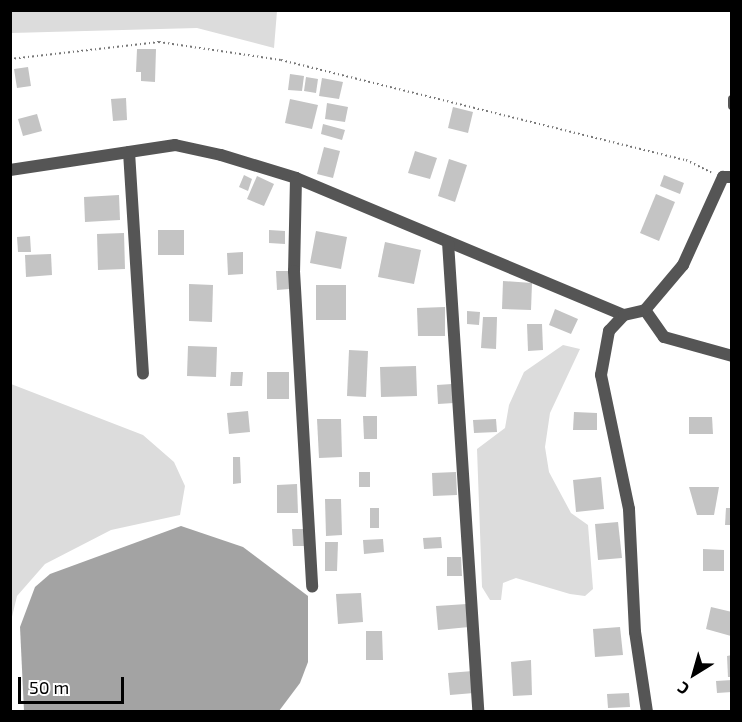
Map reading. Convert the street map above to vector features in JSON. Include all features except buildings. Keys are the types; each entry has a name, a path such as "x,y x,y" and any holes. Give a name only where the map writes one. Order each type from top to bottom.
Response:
{"street":[{"path":"10,170 175,145 296,178 624,315"},
{"path":"129,152 143,374"},
{"path":"647,711 635,632 629,509 601,375 609,331 624,315 645,310 683,265 727,177"},
{"path":"296,178 294,271 312,586"},
{"path":"448,242 478,711"},
{"path":"645,310 664,337 732,356"}],"lane":[{"path":"732,99 732,106"}],"path":[{"path":"10,59 159,42 282,60 686,160 727,177"}],"shaded area":[{"path":"10,11 277,11 274,48 197,28 11,33"},
{"path":"563,345 580,349 550,413 545,447 549,472 571,513 588,525 593,589 585,596 570,594 516,578 503,583 501,600 490,600 482,587 477,449 505,428 509,405 524,372"},
{"path":"11,384 143,435 174,462 185,486 180,515 111,530 45,564 17,596 11,621"},
{"path":"181,526 243,547 308,596 308,662 300,683 279,711 24,711 20,627 35,587 50,574"}]}
